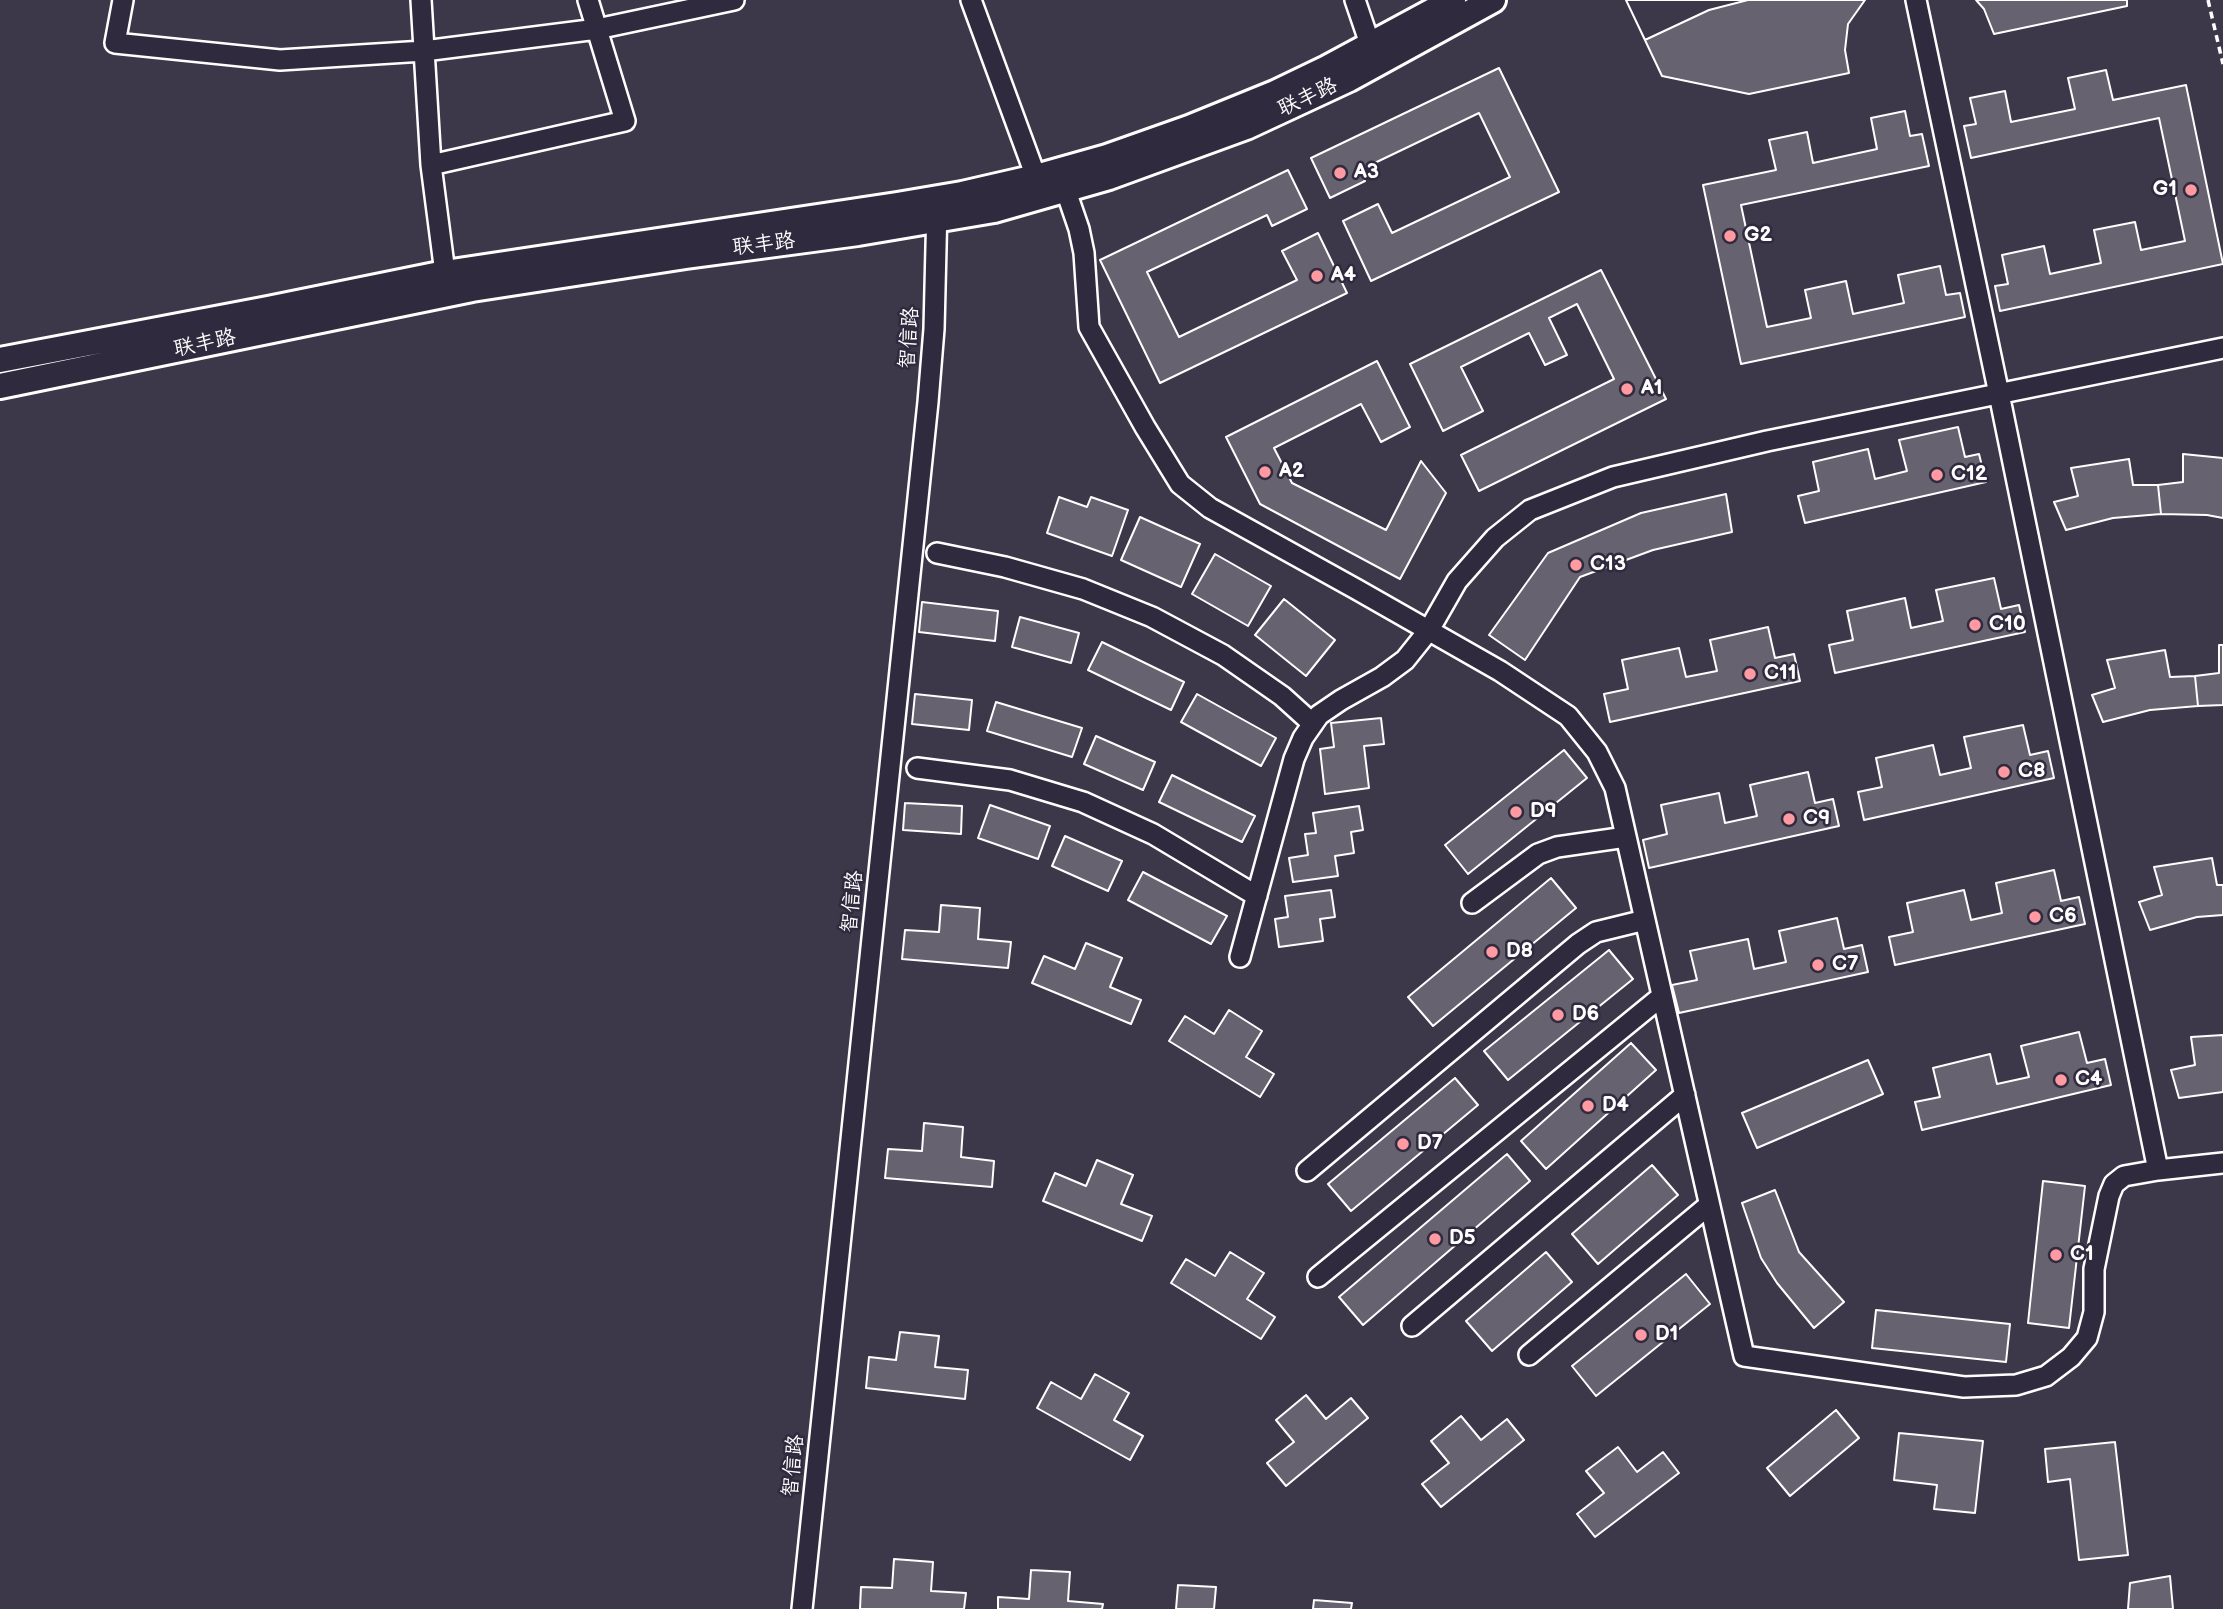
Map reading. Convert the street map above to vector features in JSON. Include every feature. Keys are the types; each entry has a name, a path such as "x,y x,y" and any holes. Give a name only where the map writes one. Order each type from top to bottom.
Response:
{"main road":[{"name":"联丰路","path":"0,386 472,289 858,233 1107,157 1189,128 1275,93 1453,0"},
{"name":"联丰路","path":"4,358 445,273 931,210 993,210 1066,191 1155,162 1290,107 1349,79 1493,0"}],"street":[{"path":"123,0 115,43 281,60 424,51 597,29 734,0"},
{"path":"421,0 431,165 445,273"},
{"path":"431,165 625,121 588,0"},
{"path":"971,0 1036,177"},
{"path":"1355,0 1370,44"},
{"path":"1916,0 2158,1170"},
{"path":"1066,191 1084,253 1089,327 1180,484 1210,508 1500,671 1569,716 1597,752 1615,788 1744,1356 1964,1387 2016,1385 2046,1376 2071,1357 2087,1338 2094,1312 2094,1269 2109,1196 2114,1184 2124,1176 2223,1163"},
{"name":"智信路","path":"792,1609 918,401 931,210"},
{"name":"智信路","path":"802,1609 928,402 934,329 931,210"},
{"path":"1240,957 1294,760 1303,738 1319,715 1405,660 1429,630 1457,581 1495,538 1530,510 1613,477 1767,441 2223,348"},
{"path":"937,553 1005,567 1083,589 1152,617 1223,656 1282,695 1313,724"},
{"path":"917,768 1010,780 1083,802 1153,834 1257,896"},
{"path":"1472,903 1538,854 1556,847 1626,837"},
{"path":"1307,1171 1578,944 1596,932 1645,920"},
{"path":"1318,1277 1662,996"},
{"path":"1412,1326 1685,1095"},
{"path":"1529,1355 1709,1205"}],"path":[{"path":"2208,0 2223,64"}],"building":[{"path":"1626,0 1865,0 1848,24 1845,50 1849,73 1749,94 1662,76"},
{"path":"1626,0 1748,0 1709,10 1645,40"},
{"path":"1976,0 2127,0 2127,6 1994,34 1984,9"},
{"name":"A3","path":"1499,68 1559,192 1371,281 1343,221 1378,204 1392,233 1510,177 1479,113 1360,170 1365,181 1330,198 1311,158"},
{"name":"G1","path":"2106,70 2113,100 2186,85 2223,264 2000,311 1995,286 2008,284 2002,255 2044,246 2050,274 2101,263 2094,230 2135,222 2141,250 2185,241 2159,118 1971,158 1964,126 1976,124 1970,98 2005,91 2011,122 2075,109 2068,78"},
{"name":"G2","path":"1905,111 1910,136 1922,134 1929,166 1741,205 1767,327 1811,318 1805,290 1846,281 1853,314 1904,303 1898,275 1940,266 1946,295 1960,293 1965,317 1741,364 1703,185 1776,170 1769,140 1807,132 1813,163 1877,149 1871,118"},
{"name":"A4","path":"1288,170 1307,209 1272,226 1267,215 1147,272 1179,337 1297,280 1282,251 1318,233 1347,293 1160,383 1100,260"},
{"name":"A1","path":"1601,270 1666,399 1479,491 1461,455 1614,379 1577,304 1549,318 1567,355 1545,365 1529,333 1461,367 1483,411 1443,431 1410,364"},
{"name":"A2","path":"1377,361 1410,427 1381,442 1361,404 1274,448 1292,483 1386,530 1421,461 1446,493 1400,579 1260,504 1226,437"},
{"name":"C12","path":"1958,427 1965,457 1979,454 1986,482 1805,523 1798,496 1819,491 1813,462 1868,449 1875,479 1907,471 1899,440"},
{"path":"2183,454 2223,458 2223,518 2161,514 2158,485 2183,482"},
{"path":"2129,459 2133,485 2158,485 2161,514 2113,518 2066,530 2054,502 2078,496 2071,468"},
{"name":"C13","path":"1726,494 1732,532 1653,550 1580,577 1525,660 1489,635 1548,553 1641,513"},
{"path":"1059,497 1087,507 1091,497 1128,510 1112,556 1047,533"},
{"path":"1140,517 1200,544 1181,587 1121,560"},
{"path":"1215,554 1271,586 1248,626 1192,594"},
{"name":"C10","path":"1994,578 2001,609 2019,605 2025,632 1835,673 1829,645 1853,640 1847,611 1905,598 1911,628 1943,621 1936,590"},
{"path":"1284,599 1335,640 1306,676 1255,635"},
{"path":"922,602 998,611 995,641 919,632"},
{"path":"1020,617 1079,633 1071,663 1012,647"},
{"name":"C11","path":"1768,627 1775,658 1794,654 1800,681 1610,722 1604,694 1628,689 1622,660 1679,648 1686,677 1717,671 1710,640"},
{"path":"1102,642 1184,682 1171,710 1088,670"},
{"path":"2219,645 2223,645 2223,705 2198,706 2195,676 2219,673"},
{"path":"2165,650 2170,677 2195,676 2198,706 2150,710 2103,722 2092,695 2115,688 2107,660"},
{"path":"915,694 972,700 969,730 912,724"},
{"path":"1197,694 1276,738 1261,766 1181,722"},
{"path":"996,702 1082,728 1072,757 987,731"},
{"path":"1381,718 1384,744 1364,746 1369,788 1325,794 1320,749 1334,747 1331,723"},
{"name":"C8","path":"2023,725 2030,755 2048,751 2054,778 1864,820 1858,792 1882,787 1876,758 1933,745 1940,775 1971,768 1964,737"},
{"path":"1096,736 1155,762 1143,790 1084,764"},
{"name":"D9","path":"1564,750 1587,778 1468,874 1445,845"},
{"name":"C9","path":"1808,772 1815,803 1833,799 1839,826 1649,868 1643,840 1667,834 1661,805 1719,793 1725,823 1757,816 1750,785"},
{"path":"1172,775 1255,816 1242,842 1159,802"},
{"path":"905,803 962,806 961,834 903,830"},
{"path":"990,805 1050,826 1038,859 978,838"},
{"path":"1359,806 1363,830 1351,832 1354,853 1335,856 1338,876 1293,882 1289,858 1308,855 1305,834 1316,833 1313,813"},
{"path":"1065,836 1122,861 1108,891 1052,866"},
{"path":"2212,858 2217,885 2223,885 2223,915 2197,917 2150,930 2139,902 2162,895 2154,867"},
{"name":"C6","path":"2054,870 2061,901 2079,897 2085,924 1895,965 1889,937 1913,932 1907,903 1964,890 1971,920 2002,913 1996,883"},
{"path":"1143,872 1227,916 1211,944 1128,900"},
{"name":"D8","path":"1551,878 1576,908 1433,1026 1408,997"},
{"path":"1331,890 1335,917 1320,919 1323,941 1279,947 1275,919 1288,917 1285,896"},
{"path":"941,905 980,908 978,939 1011,942 1008,968 902,959 905,930 939,932"},
{"name":"C7","path":"1837,918 1844,949 1862,945 1868,972 1679,1013 1672,985 1697,980 1690,951 1748,939 1754,969 1786,962 1779,931"},
{"path":"1086,943 1122,958 1110,987 1141,1000 1131,1024 1032,983 1044,956 1075,969"},
{"name":"D6","path":"1609,950 1633,979 1508,1080 1484,1051"},
{"path":"1229,1010 1262,1031 1246,1057 1274,1074 1260,1097 1169,1041 1185,1016 1214,1034"},
{"name":"C4","path":"2079,1032 2087,1063 2105,1059 2111,1085 1922,1130 1915,1102 1940,1097 1933,1068 1990,1054 1997,1084 2029,1077 2021,1046"},
{"path":"2223,1035 2223,1092 2179,1098 2171,1070 2195,1065 2191,1037"},
{"name":"D4","path":"1631,1043 1656,1070 1546,1169 1521,1141"},
{"path":"1868,1060 1883,1094 1757,1148 1742,1113"},
{"name":"D7","path":"1455,1078 1478,1105 1351,1211 1328,1184"},
{"path":"924,1123 963,1127 961,1157 994,1161 992,1187 885,1178 888,1149 922,1151"},
{"name":"D5","path":"1507,1154 1530,1181 1363,1325 1339,1297"},
{"path":"1097,1160 1133,1175 1121,1204 1152,1216 1142,1241 1043,1201 1055,1173 1086,1186"},
{"path":"1652,1165 1678,1195 1598,1264 1572,1234"},
{"name":"C1","path":"2043,1181 2085,1186 2069,1328 2028,1323"},
{"path":"1775,1190 1799,1252 1844,1302 1814,1328 1777,1283 1761,1258 1742,1203"},
{"path":"1230,1252 1264,1273 1247,1299 1275,1317 1261,1339 1171,1283 1186,1259 1215,1276"},
{"path":"1546,1252 1572,1282 1492,1351 1466,1321"},
{"name":"D1","path":"1686,1274 1710,1304 1596,1396 1572,1366"},
{"path":"1876,1310 2010,1324 2006,1362 1872,1348"},
{"path":"900,1332 939,1336 935,1367 968,1370 965,1399 866,1388 869,1357 896,1360"},
{"path":"1095,1374 1129,1393 1114,1420 1143,1436 1130,1460 1037,1408 1051,1382 1081,1399"},
{"path":"1306,1395 1326,1419 1351,1398 1368,1418 1286,1486 1267,1463 1294,1442 1276,1420"},
{"path":"1836,1410 1859,1438 1790,1496 1767,1468"},
{"path":"1461,1416 1481,1440 1507,1419 1524,1440 1441,1507 1422,1484 1449,1463 1431,1441"},
{"path":"1899,1433 1983,1441 1975,1513 1934,1509 1937,1485 1894,1480"},
{"path":"2115,1442 2128,1555 2079,1560 2070,1479 2048,1482 2045,1449"},
{"path":"1618,1447 1637,1472 1663,1452 1679,1473 1595,1537 1577,1514 1604,1493 1586,1471"},
{"path":"894,1559 933,1562 931,1591 966,1593 964,1609 860,1609 861,1587 892,1588"},
{"path":"1031,1570 1070,1572 1068,1601 1103,1604 1102,1609 998,1609 998,1597 1029,1599"},
{"path":"2170,1576 2173,1609 2128,1609 2130,1583"},
{"path":"1178,1585 1216,1587 1214,1609 1176,1609"},
{"path":"1314,1600 1352,1603 1351,1609 1313,1609"}],"place":[{"name":"A3","path":"1340,173"},
{"name":"G1","path":"2191,190"},
{"name":"G2","path":"1730,236"},
{"name":"A4","path":"1317,276"},
{"name":"A1","path":"1627,389"},
{"name":"A2","path":"1265,472"},
{"name":"C12","path":"1937,475"},
{"name":"C13","path":"1576,565"},
{"name":"C10","path":"1975,625"},
{"name":"C11","path":"1750,674"},
{"name":"C8","path":"2004,772"},
{"name":"D9","path":"1516,812"},
{"name":"C9","path":"1789,819"},
{"name":"C6","path":"2035,917"},
{"name":"D8","path":"1492,952"},
{"name":"C7","path":"1818,965"},
{"name":"D6","path":"1558,1015"},
{"name":"C4","path":"2061,1080"},
{"name":"D4","path":"1588,1106"},
{"name":"D7","path":"1403,1144"},
{"name":"D5","path":"1435,1239"},
{"name":"C1","path":"2056,1255"},
{"name":"D1","path":"1641,1335"}]}
